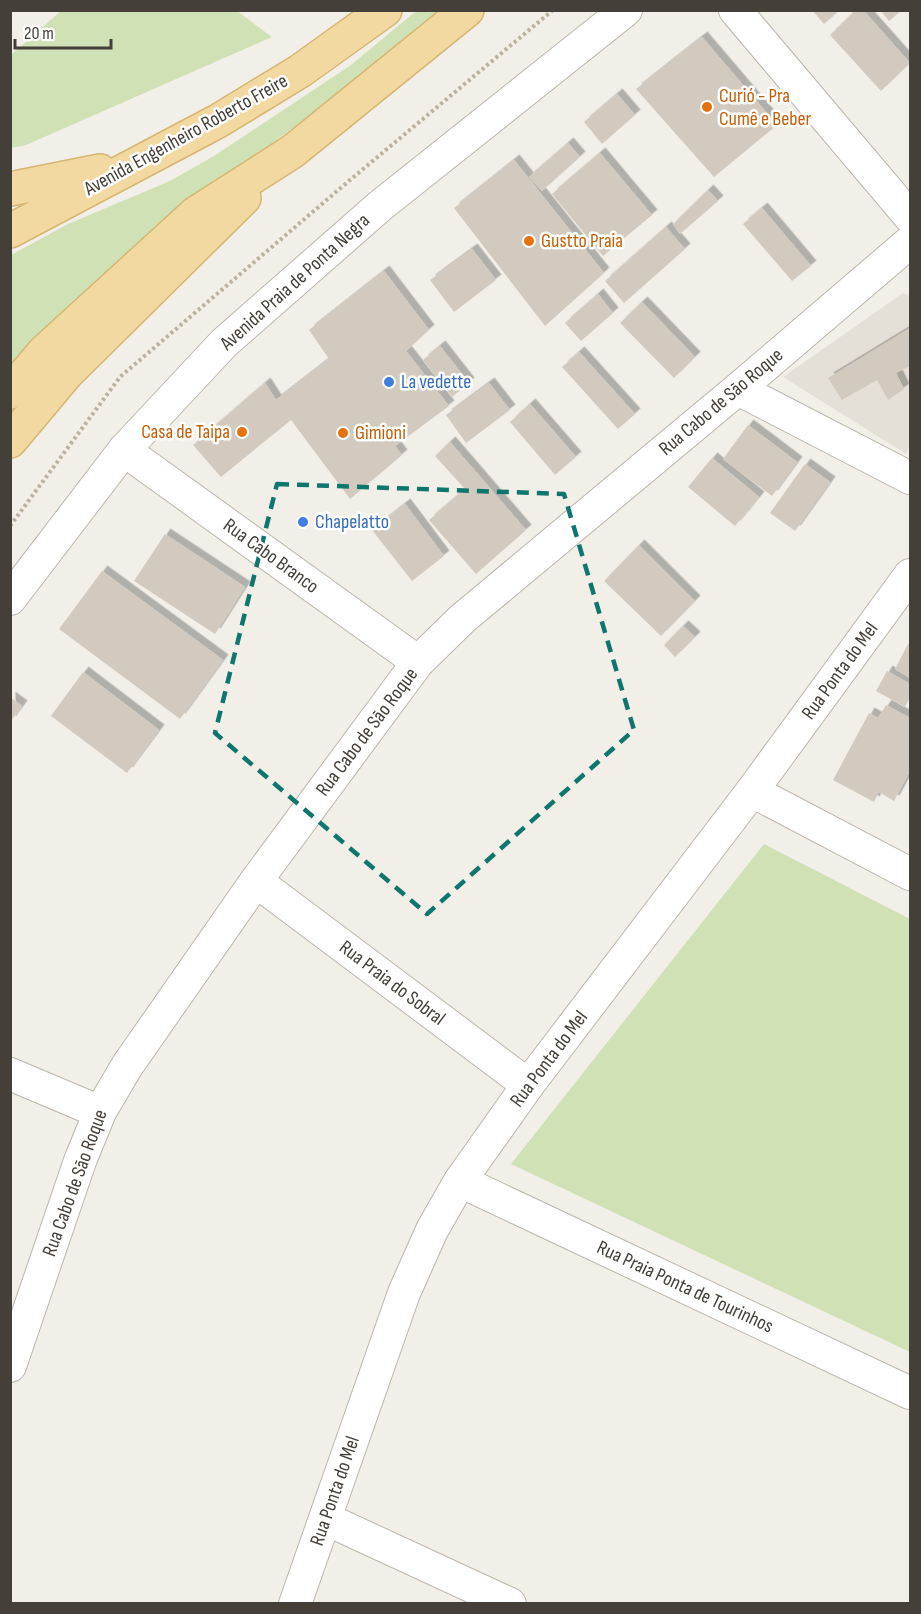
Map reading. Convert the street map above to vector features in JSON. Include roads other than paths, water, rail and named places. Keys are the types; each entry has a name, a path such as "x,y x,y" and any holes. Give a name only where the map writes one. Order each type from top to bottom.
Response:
{"main road":[{"name":"Avenida Engenheiro Roberto Freire","path":"10,231 227,116 300,71 386,10"},
{"path":"10,441 66,373 293,150 467,10"},
{"path":"10,392 44,352 195,214 293,150"},
{"path":"10,189 140,162"}],"street":[{"name":"Avenida Praia de Ponta Negra","path":"10,599 124,450 224,343 372,214 626,10"},
{"path":"735,10 910,217"},
{"name":"Rua Cabo de São Roque","path":"10,1366 80,1161 100,1112 127,1066 256,881 418,662 462,619 910,242"},
{"path":"738,389 910,478"},
{"name":"Rua Cabo Branco","path":"124,450 418,662"},
{"name":"Rua Ponta do Mel","path":"295,1604 404,1293 432,1230 460,1181 528,1085 752,791 910,575"},
{"path":"752,791 910,874"},
{"name":"Rua Praia do Sobral","path":"256,881 528,1085"},
{"path":"10,1074 100,1112"},
{"name":"Rua Praia Ponta de Tourinhos","path":"460,1181 910,1393"},
{"path":"326,1519 510,1604"}],"place":[{"name":"Curió - Pra Cumê e Beber","path":"707,107"},
{"name":"Gustto Praia","path":"529,241"},
{"name":"La vedette","path":"389,382"},
{"name":"Casa de Taipa","path":"242,432"},
{"name":"Gimioni","path":"343,433"},
{"name":"Chapelatto","path":"303,522"}]}
